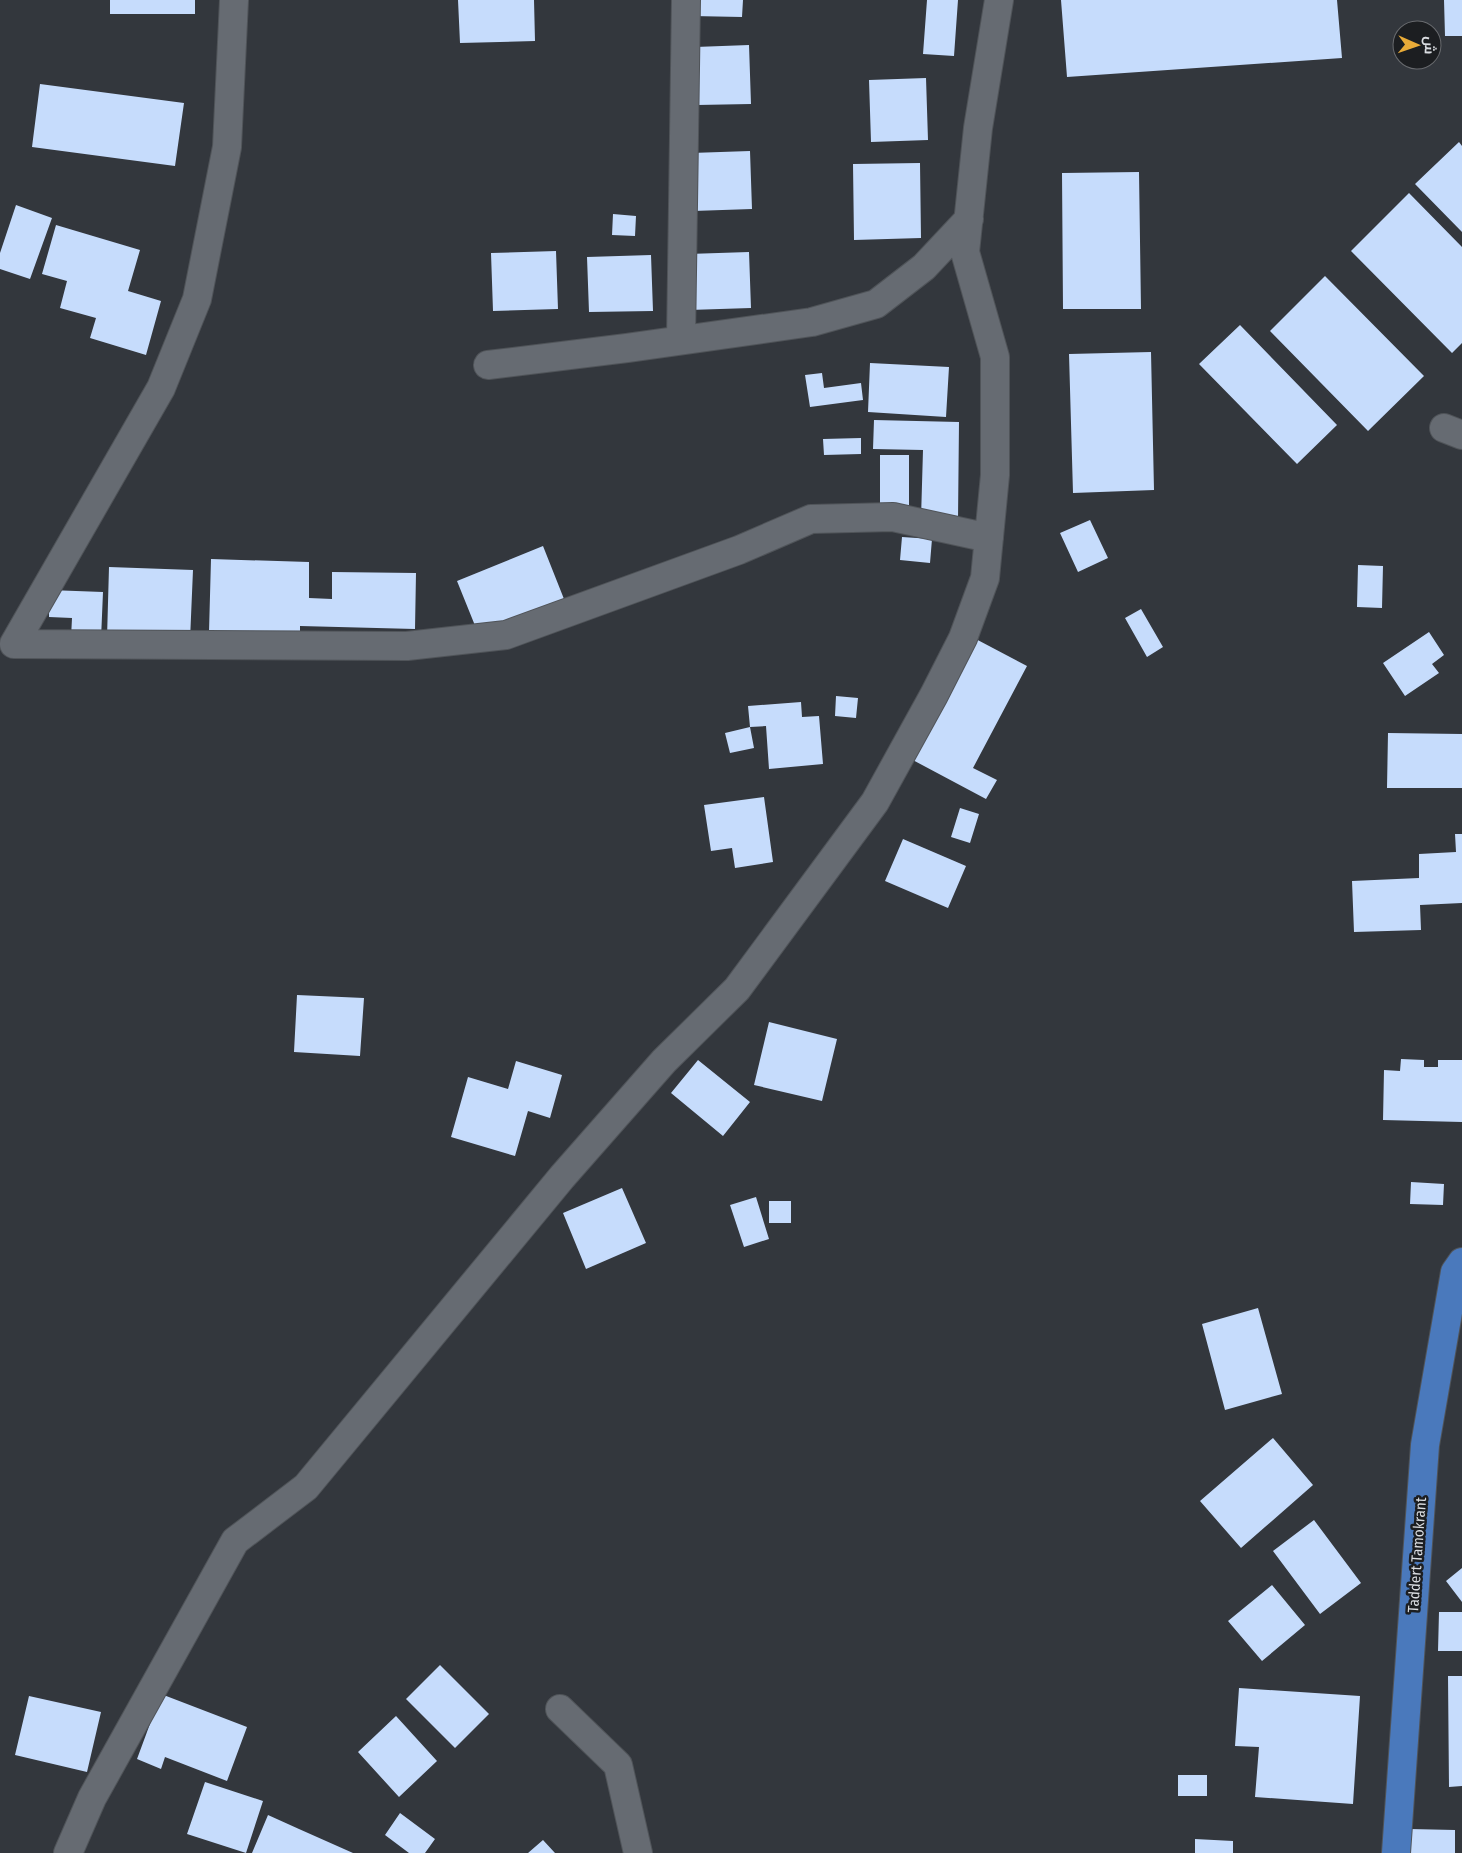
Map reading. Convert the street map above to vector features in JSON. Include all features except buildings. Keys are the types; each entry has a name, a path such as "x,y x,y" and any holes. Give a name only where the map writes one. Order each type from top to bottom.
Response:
{"main road":[{"name":"Taddert Tamokrant","path":"1396,1853 1425,1445 1455,1272 1462,1262"}],"street":[{"path":"234,0 226,147 197,299 161,388 14,644 407,646 506,635 739,550 811,519 893,517 989,538"},
{"path":"681,340 686,0"},
{"path":"68,1853 92,1798 234,1541 306,1487 562,1177 664,1061 737,988 876,802 963,638 985,578 995,475 995,357 965,252 978,128 999,0"},
{"path":"488,365 812,322 876,304 924,268 968,220"},
{"path":"560,1709 618,1765 638,1853"}]}
